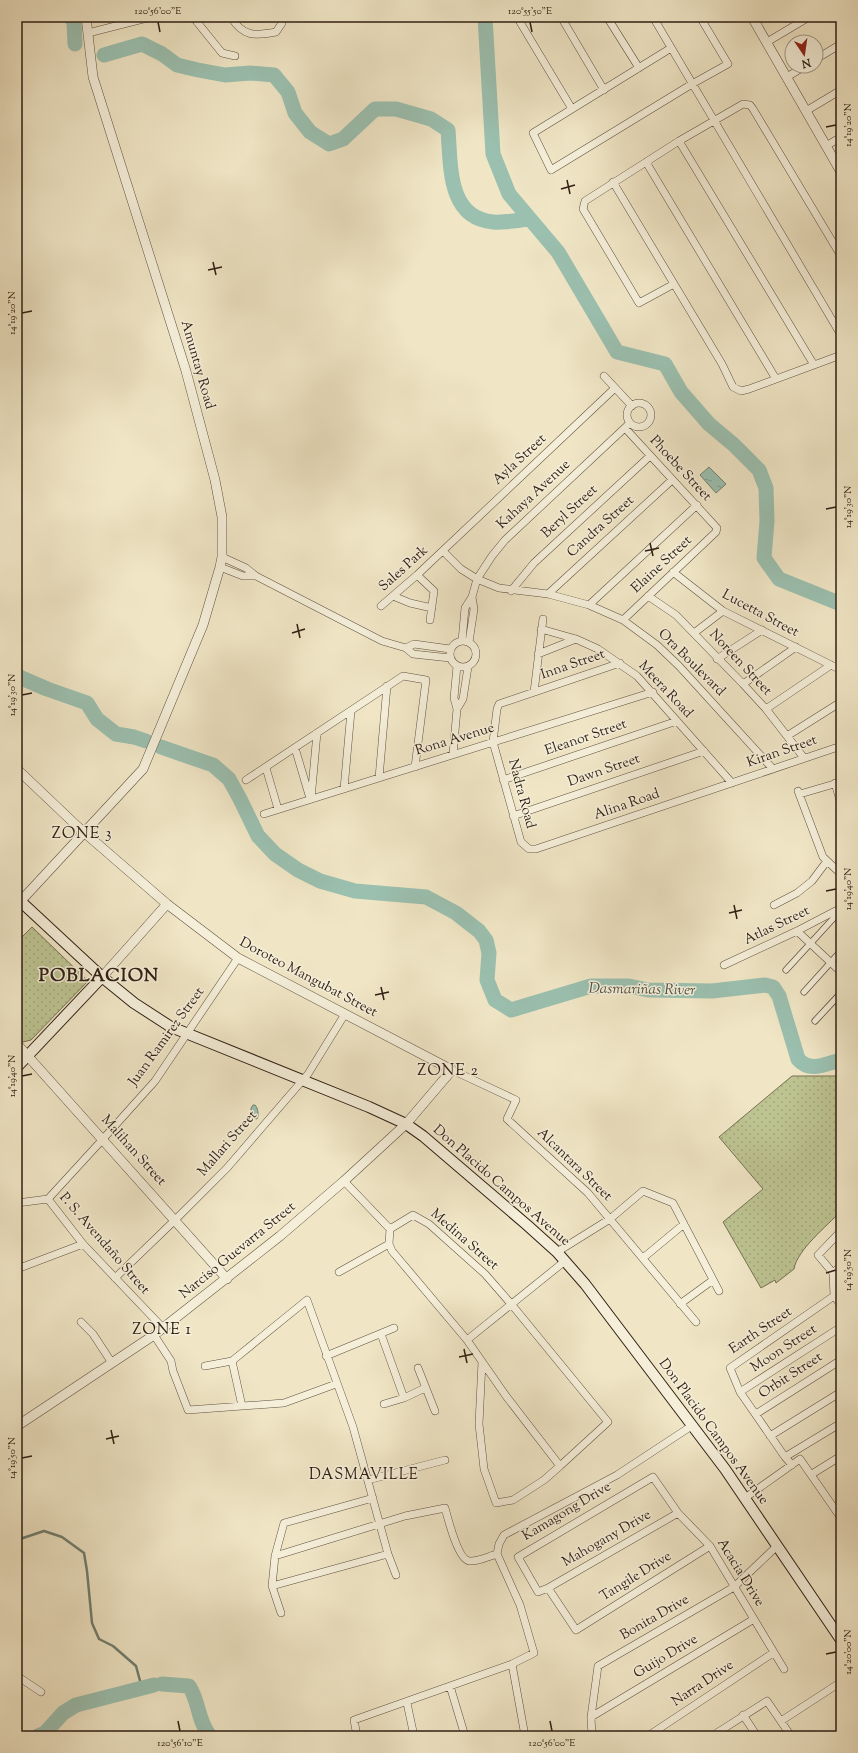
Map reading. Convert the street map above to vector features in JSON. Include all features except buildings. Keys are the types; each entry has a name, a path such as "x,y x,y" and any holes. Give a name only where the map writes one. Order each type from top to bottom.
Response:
{"main road":[{"name":"Don Placido Campos Avenue","path":"18,902 102,977 134,1003 171,1027 187,1035 303,1080 406,1124 423,1136 498,1199 558,1252 590,1290 693,1425 777,1546 837,1627 841,1640"},
{"path":"17,1067 102,977"}],"street":[{"name":"Amuntay Road","path":"18,902 85,833 143,769 204,620 222,557 222,517 215,480 186,371 93,77 86,17"},
{"path":"88,33 150,17"},
{"path":"193,17 222,53 235,56"},
{"path":"231,17 242,31 248,34 262,35 276,32 282,23 281,17"},
{"path":"517,17 572,109"},
{"path":"561,17 604,90"},
{"path":"607,17 639,68"},
{"path":"652,17 841,335"},
{"path":"671,48 534,133 551,170 692,84 728,64 700,17"},
{"path":"752,17 841,172"},
{"path":"767,42 809,17"},
{"path":"824,54 841,44"},
{"path":"786,77 791,74"},
{"path":"806,111 841,90"},
{"path":"674,284 639,303 583,209 585,200 679,141 743,104 750,105 841,256"},
{"path":"826,146 841,137"},
{"path":"679,141 814,365"},
{"path":"646,162 776,379"},
{"path":"613,182 733,387 740,391 841,355"},
{"path":"604,376 632,406"},
{"name":"Ayla Street","path":"443,551 615,388"},
{"path":"639,404 646,405 651,415 649,422 644,426 627,426 628,412 632,406 639,404"},
{"name":"Phoebe Street","path":"627,426 650,456 697,505 716,528"},
{"name":"Kahaya Avenue","path":"465,641 474,609 472,597 477,579 492,556 505,540 627,426"},
{"name":"Beryl Street","path":"511,591 534,563 650,456"},
{"name":"Candra Street","path":"548,594 672,480"},
{"path":"589,605 697,505"},
{"name":"Elaine Street","path":"623,620 716,532 716,528"},
{"name":"Sales Park","path":"381,606 443,551"},
{"name":"Ora Boulevard","path":"443,551 461,569 477,579 499,588 511,591 548,594 589,605 623,620 657,644 773,769"},
{"path":"222,557 246,568 256,576 382,641 406,648 413,654 450,658"},
{"path":"220,567 243,576 256,576"},
{"name":"Lucetta Street","path":"673,572 723,611 841,670"},
{"path":"417,575 434,591 430,620"},
{"path":"393,596 410,603 432,608"},
{"name":"Noreen Street","path":"648,596 676,615 694,633 766,709 804,758"},
{"path":"694,633 723,611"},
{"path":"534,692 543,619"},
{"name":"Meera Road","path":"541,629 576,640 598,649 637,676 653,692 732,783"},
{"path":"717,659 762,630"},
{"path":"538,654 576,640"},
{"path":"457,709 463,699 468,667 475,661 477,652 475,648 465,641 455,644 450,649 450,658 457,666 468,667"},
{"path":"406,648 414,644 450,649"},
{"path":"743,684 796,647"},
{"name":"Inna Street","path":"493,742 496,709 499,704 620,663"},
{"path":"766,709 831,665"},
{"path":"453,754 457,709 454,698 457,666"},
{"path":"246,780 403,676 426,680 415,766"},
{"path":"379,778 387,686"},
{"name":"Rona Avenue","path":"264,814 653,692"},
{"path":"787,736 841,703"},
{"path":"344,789 351,711"},
{"name":"Eleanor Street","path":"503,780 677,721"},
{"path":"311,799 317,733"},
{"name":"Nadra Road","path":"493,742 521,842 529,849"},
{"name":"Kiran Street","path":"732,783 841,746"},
{"path":"295,748 311,799"},
{"name":"Dawn Street","path":"513,816 704,751"},
{"path":"266,768 278,809"},
{"name":"Doroteo Mangubat Street","path":"17,770 85,833 167,904 238,958 452,1070 516,1100"},
{"path":"841,804 838,782 799,793 822,857 841,873"},
{"name":"Alina Road","path":"529,849 536,849 732,783"},
{"path":"774,905 797,894 812,881 826,861"},
{"path":"102,977 167,904"},
{"path":"786,970 841,909"},
{"name":"Atlas Street","path":"724,965 841,909"},
{"path":"797,931 841,972"},
{"path":"804,992 841,951"},
{"name":"Juan Ramirez Street","path":"48,1198 155,1081 238,958"},
{"path":"815,1021 841,993"},
{"name":"Mallari Street","path":"115,1278 227,1168 308,1074 345,1014"},
{"name":"Malihan Street","path":"17,1044 227,1278"},
{"name":"Narciso Guevarra Street","path":"17,1426 154,1335 227,1278 344,1181 406,1124 452,1070"},
{"name":"Alcantara Street","path":"516,1100 508,1119 588,1193 610,1219 558,1252"},
{"path":"344,1181 390,1229 389,1244 392,1251 467,1340 506,1396 560,1466"},
{"path":"696,1322 610,1219 643,1191 674,1203 719,1291"},
{"name":"P. S. Avendaño Street","path":"17,1203 48,1198 83,1244 162,1328"},
{"name":"Medina Street","path":"390,1229 413,1215 429,1224 485,1274 512,1305"},
{"path":"643,1258 684,1224"},
{"path":"841,1231 818,1255 833,1272 834,1296 841,1305"},
{"path":"17,1268 83,1244"},
{"path":"338,1272 389,1244"},
{"path":"467,1340 565,1261"},
{"path":"833,1272 841,1266"},
{"path":"680,1304 713,1280"},
{"name":"Earth Street","path":"792,1465 740,1392 730,1368 834,1296"},
{"path":"205,1366 232,1361 307,1300 336,1384 353,1427 374,1498 388,1554 396,1575"},
{"path":"482,1362 479,1424 484,1469 496,1502 513,1500 544,1480 608,1422 512,1305"},
{"path":"81,1322 92,1334 112,1363"},
{"name":"Moon Street","path":"740,1392 841,1327"},
{"path":"326,1356 394,1328"},
{"path":"380,1334 404,1398"},
{"path":"154,1335 171,1361 173,1371 188,1410 284,1403 336,1384"},
{"name":"Orbit Street","path":"756,1414 841,1360"},
{"path":"232,1361 242,1406"},
{"path":"418,1368 435,1411"},
{"path":"384,1404 404,1398 425,1388"},
{"path":"770,1436 841,1392"},
{"path":"785,1457 841,1423"},
{"path":"356,1736 354,1720 407,1703 512,1664 534,1653 520,1605 497,1554 499,1544 504,1535 617,1475 693,1425"},
{"path":"812,1474 841,1456"},
{"path":"745,1498 800,1459 839,1509 841,1518"},
{"path":"368,1480 444,1460"},
{"name":"Acacia Drive","path":"653,1477 678,1513 710,1546 784,1669"},
{"name":"Kamagong Drive","path":"548,1588 538,1592 518,1557 653,1477"},
{"path":"281,1612 272,1586 275,1556 284,1523 374,1498"},
{"path":"275,1556 405,1516 445,1508 459,1550 463,1557 468,1561 497,1554"},
{"name":"Mahogany Drive","path":"548,1588 678,1513"},
{"name":"Tangile Drive","path":"548,1588 576,1630 710,1546"},
{"name":"Bonita Drive","path":"592,1736 591,1717 598,1666 734,1587 777,1546"},
{"path":"272,1586 388,1554"},
{"name":"Guijo Drive","path":"591,1717 754,1619"},
{"name":"Narra Drive","path":"648,1736 773,1653"},
{"path":"512,1664 525,1736"},
{"path":"17,1676 41,1692"},
{"path":"781,1721 841,1682"},
{"path":"450,1686 464,1736"},
{"path":"712,1736 721,1734 743,1715 767,1701 791,1736"},
{"path":"407,1703 414,1736"},
{"path":"743,1715 757,1736"}],"shaded area":[{"path":"32,927 88,981 31,1040 23,1042 17,1037 17,942"},
{"path":"792,1076 841,1076 841,1211 806,1246 796,1262 794,1269 776,1283 775,1280 761,1288 723,1222 763,1189 719,1137"}],"water":[{"path":"709,467 726,484 716,493 700,475"},
{"path":"253,1105 256,1106 258,1116 257,1119 252,1118 251,1108"}],"waterway":[{"path":"71,17 74,23 75,44"},
{"path":"485,17 493,154 509,194 558,252 617,352 665,364 681,392 709,424 734,445 759,470 766,488 767,521 764,558 779,579 841,604"},
{"path":"104,55 142,44 162,54 177,65 198,70 225,75 250,73 274,75 288,92 295,113 310,132 329,144 343,139 375,109 396,109 431,119 448,130 451,173 454,188 459,200 467,211 478,218 493,222 530,219"},
{"name":"Dasmariñas River","path":"17,676 47,689 87,703 97,719 116,734 146,741"},
{"name":"Dasmariñas River","path":"161,747 213,765 229,779 258,836 275,854 298,870 320,881 355,891 426,897 456,913 479,931 486,940 489,953 487,980 495,1000 511,1010 591,986 629,986 648,990 712,991 765,985 773,987 779,996 798,1059 808,1066 813,1067 841,1060"},
{"path":"17,1540 44,1531 62,1537 84,1553 92,1623 99,1639 113,1646 136,1666 142,1688"},
{"path":"162,1684 189,1686 193,1692 203,1724 210,1736"},
{"path":"38,1736 45,1733 63,1713 76,1705 154,1685"}],"district":[{"name":"ZONE 3","path":"82,834"},
{"name":"POBLACION","path":"99,977"},
{"name":"ZONE 2","path":"448,1071"},
{"name":"ZONE 1","path":"162,1330"},
{"name":"DASMAVILLE","path":"364,1475"}]}
